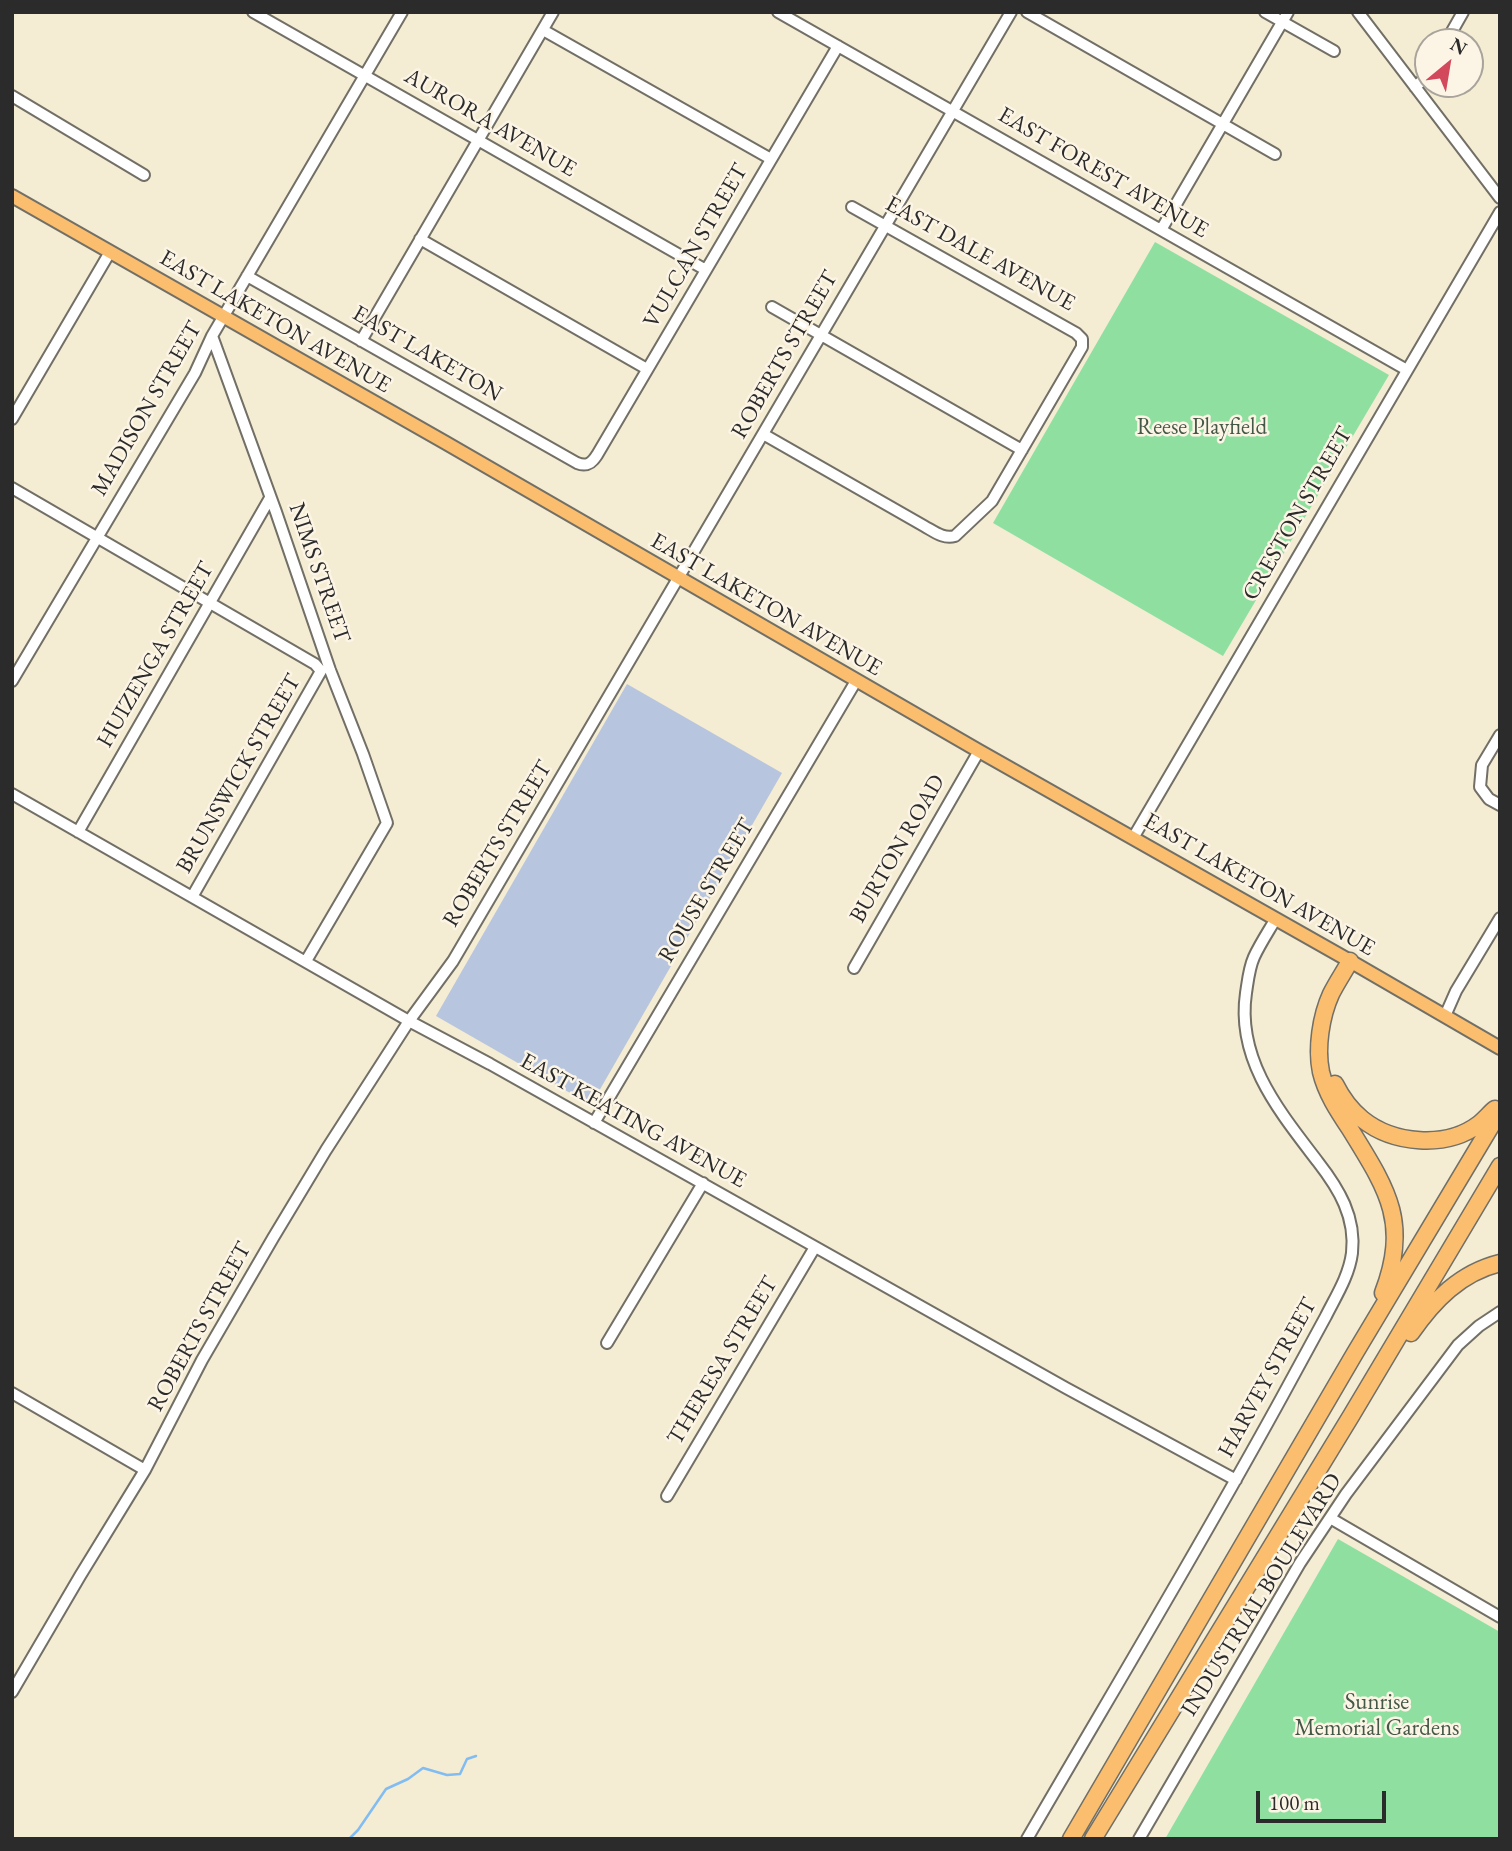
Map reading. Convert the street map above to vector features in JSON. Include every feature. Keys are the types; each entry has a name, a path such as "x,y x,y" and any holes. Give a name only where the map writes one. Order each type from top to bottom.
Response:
{"highway":[{"path":"1350,961 1331,1012 1326,1051 1333,1081 1356,1113 1385,1133 1416,1140 1434,1140 1463,1132 1478,1124 1500,1104"},
{"path":"1350,961 1324,1014 1320,1049 1321,1072 1334,1104 1377,1174 1387,1196 1393,1214 1396,1241 1389,1278 1365,1323 1355,1353"},
{"path":"1071,1839 1500,1111"},
{"path":"1093,1839 1500,1166"},
{"path":"1351,1416 1362,1409 1418,1324 1438,1299 1461,1279 1483,1267 1500,1263"}],"main road":[{"name":"EAST LAKETON AVENUE","path":"12,196 1500,1048"}],"street":[{"name":"AURORA AVENUE","path":"253,12 706,270"},
{"name":"MADISON STREET","path":"12,681 195,373 223,316 402,12"},
{"path":"361,341 553,12"},
{"name":"EAST FOREST AVENUE","path":"778,12 1407,370"},
{"name":"ROBERTS STREET","path":"12,1692 145,1470 202,1360 273,1238 409,1021 453,961 1012,12"},
{"path":"1027,12 1275,154"},
{"path":"1265,12 1285,17 1334,51"},
{"path":"1358,12 1414,86"},
{"path":"1454,28 1463,12"},
{"path":"1161,230 1285,17"},
{"path":"543,30 771,159"},
{"name":"VULCAN STREET","path":"587,465 594,460 838,46"},
{"path":"12,96 144,175"},
{"path":"1423,98 1500,198"},
{"name":"EAST DALE AVENUE","path":"852,207 1076,333 1082,339 1080,352 1021,450"},
{"name":"CRESTON STREET","path":"1133,838 1500,212"},
{"path":"420,239 648,369"},
{"path":"12,419 110,252"},
{"name":"EAST LAKETON","path":"247,276 577,463 587,465"},
{"path":"763,434 942,536 955,536 992,501 1021,450 772,307"},
{"name":"NIMS STREET","path":"212,336 387,823 306,961"},
{"path":"12,488 210,603"},
{"name":"HUIZENGA STREET","path":"78,832 270,498"},
{"name":"BRUNSWICK STREET","path":"192,897 321,671 315,664 210,603"},
{"name":"ROUSE STREET","path":"594,1123 856,681"},
{"path":"1500,735 1482,765 1480,787 1489,799 1500,806"},
{"name":"BURTON ROAD","path":"854,968 979,751"},
{"name":"EAST KEATING AVENUE","path":"12,794 409,1021 1236,1480"},
{"path":"1445,1017 1456,991 1500,918"},
{"name":"HARVEY STREET","path":"1027,1839 1236,1480 1335,1299 1352,1256 1352,1226 1343,1199 1268,1094 1257,1073 1249,1048 1244,1015 1249,975 1255,957 1275,920"},
{"path":"607,1343 703,1183"},
{"name":"THERESA STREET","path":"667,1496 815,1247"},
{"name":"INDUSTRIAL BOULEVARD","path":"1139,1839 1293,1574 1346,1494 1458,1345 1500,1312"},
{"path":"12,1393 145,1470"},
{"path":"1331,1518 1500,1616"}],"shaded area":[{"path":"627,684 782,773 591,1105 436,1016"}],"green space":[{"name":"Reese Playfield","path":"1155,242 1389,375 1223,656 993,523"},
{"name":"Sunrise Memorial Gardens","path":"1338,1539 1500,1632 1500,1839 1165,1839"}],"waterway":[{"path":"349,1839 386,1789 408,1779 423,1768 447,1775 460,1774 467,1759 476,1756"}]}
